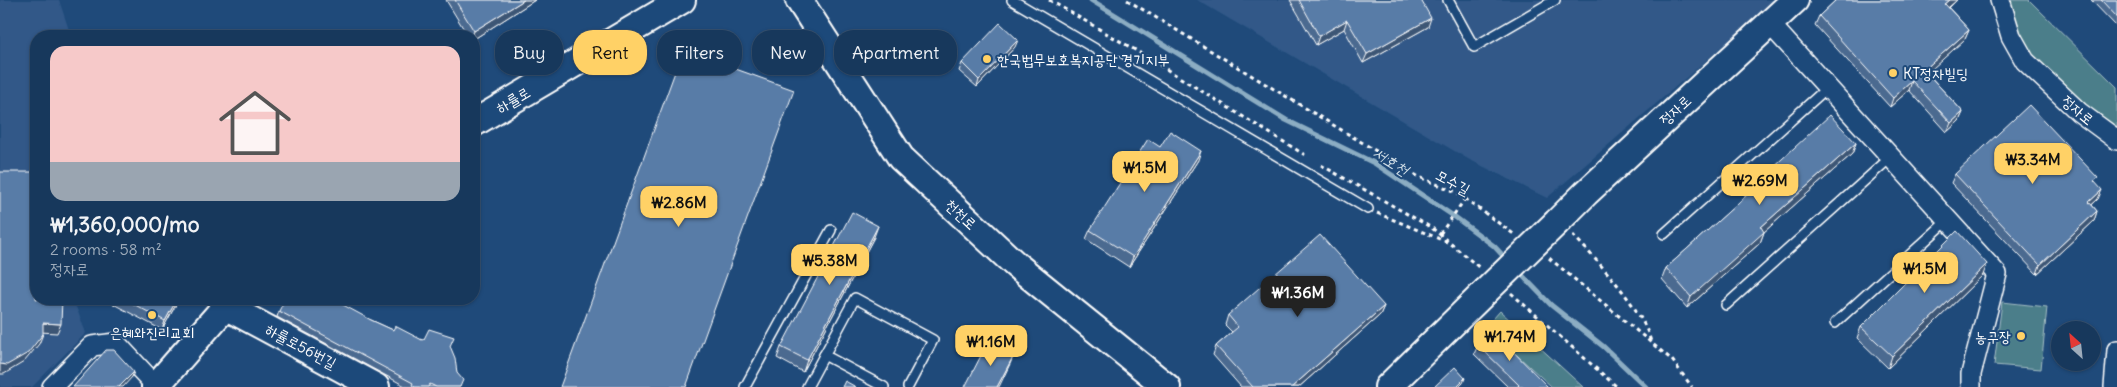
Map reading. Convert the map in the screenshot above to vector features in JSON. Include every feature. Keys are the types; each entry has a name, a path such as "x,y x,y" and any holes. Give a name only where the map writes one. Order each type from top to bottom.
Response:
{"street":[{"name":"하률로","path":"480,119 682,0"},
{"name":"천천로","path":"799,0 901,158 1016,265 1167,387"},
{"name":"정자로","path":"1388,387 1559,220 1795,0"},
{"name":"정자로","path":"2000,0 2011,36 2025,61 2079,112 2117,140"},
{"path":"1770,24 1997,274 1971,374 1971,387"},
{"path":"52,387 92,346 116,343 156,386 225,305"},
{"name":"하률로56번길","path":"233,305 376,387"},
{"path":"2114,387 2117,350"}],"lane":[{"path":"1012,0 1368,210"},
{"path":"1448,0 1474,47 1554,0"},
{"path":"1664,234 1827,88"},
{"path":"1726,305 1891,157"},
{"path":"1835,324 1948,220"},
{"path":"745,387 831,230"},
{"path":"807,387 855,298 933,340 908,387"},
{"path":"824,356 884,387"}],"path":[{"name":"모수길","path":"1127,0 1419,177 1456,192 1516,236"},
{"path":"1440,234 1465,200"},
{"path":"1368,210 1450,243"},
{"path":"1559,220 1613,280 1648,328 1651,342"},
{"path":"1544,255 1672,360 1692,387"}],"shaded area":[{"path":"0,0 59,0 69,30 30,30 30,305 75,305 86,333 32,387 0,387"},
{"path":"1197,0 1776,0 1547,198 1468,159"}],"green space":[{"path":"2003,0 2029,0 2117,87 2117,137 2028,59"},
{"name":"농구장","path":"2002,302 2047,307 2041,369 1994,365"},
{"path":"1500,311 1583,387 1552,387 1486,327"}],"building":[{"path":"455,0 524,0 476,30 473,30"},
{"path":"1299,0 1421,0 1431,18 1367,54 1347,20 1319,36"},
{"name":"KT정자빌딩","path":"1836,0 1950,0 1945,4 1969,30 1924,70 1963,112 1951,123 1912,81 1893,98 1819,16"},
{"path":"2101,0 2117,0 2117,17"},
{"name":"한국법무보호복지공단 경기지부","path":"1000,23 1018,40 979,80 962,63"},
{"path":"742,71 794,90 686,387 560,387 674,75 742,75"},
{"path":"2029,105 2098,178 2094,181 2102,190 2089,202 2097,211 2040,265 1955,174"},
{"path":"1830,115 1856,143 1761,227 1764,232 1691,297 1666,268 1748,194 1746,192"},
{"path":"1170,131 1201,151 1133,257 1090,230 1148,139 1160,147"},
{"path":"0,172 30,172 30,305 62,305 61,324 43,323 43,334 28,353 7,365 0,364"},
{"path":"852,212 878,226 807,360 781,347"},
{"path":"1957,231 1987,264 1892,356 1861,327"},
{"path":"1320,235 1384,306 1292,387 1253,387 1216,346 1238,327 1228,315"},
{"path":"135,305 174,305 165,321"},
{"path":"282,305 343,305 393,330 395,326 422,340 429,329 454,337 450,346 455,358 457,373 463,380 460,387 436,387 430,384 428,387 415,387 412,385 413,383 279,311"},
{"path":"1492,330 1548,387 1517,387 1519,385 1478,345"},
{"path":"989,340 1015,353 997,387 965,387"},
{"path":"106,350 114,350 134,372 119,387 73,387"},
{"path":"1455,367 1465,378 1456,387 1434,387"},
{"path":"845,381 856,387 842,387"}],"waterway":[{"name":"서호천","path":"1091,0 1286,120 1374,163 1455,217 1494,246 1507,260"},
{"name":"서호천","path":"1518,271 1551,305 1604,347 1646,387"}],"place":[{"name":"한국법무보호복지공단 경기지부","path":"987,59"},
{"name":"KT정자빌딩","path":"1893,73"},
{"name":"은혜와진리교회","path":"152,315"},
{"name":"농구장","path":"2021,336"}]}
